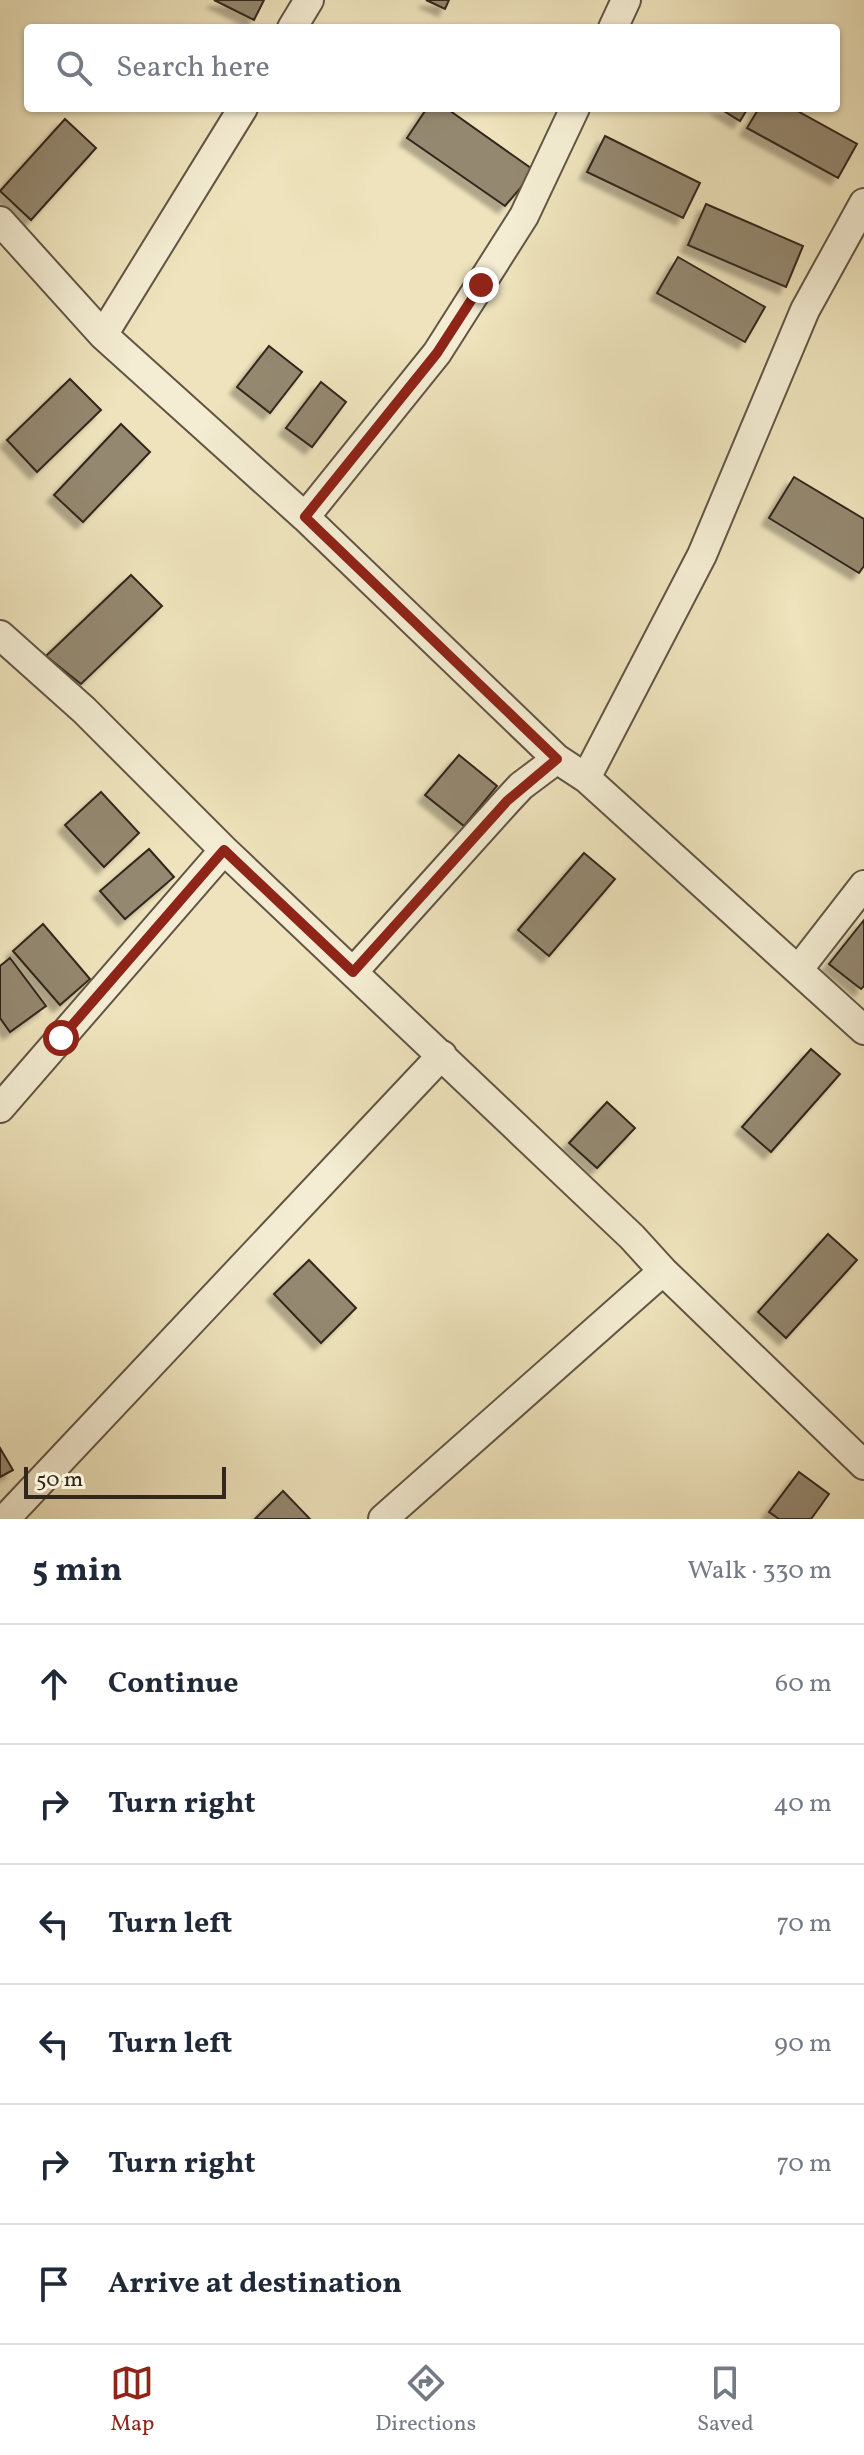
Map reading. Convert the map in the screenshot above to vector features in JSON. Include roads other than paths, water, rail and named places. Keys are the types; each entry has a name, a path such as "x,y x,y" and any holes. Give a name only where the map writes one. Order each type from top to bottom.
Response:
{"street":[{"path":"294,24 309,0"},
{"path":"615,24 626,0"},
{"path":"103,335 241,112"},
{"path":"305,517 437,353 524,216 573,112"},
{"path":"586,778 702,555 805,310 864,203"},
{"path":"0,221 103,335 305,517 557,759 586,778 864,1030"},
{"path":"1,639 84,710 224,850 632,1237 663,1271 864,1465"},
{"path":"353,972 507,801 557,759"},
{"path":"0,1108 224,850"},
{"path":"798,970 864,885"},
{"path":"5,1519 442,1055"},
{"path":"383,1519 663,1271"}]}
